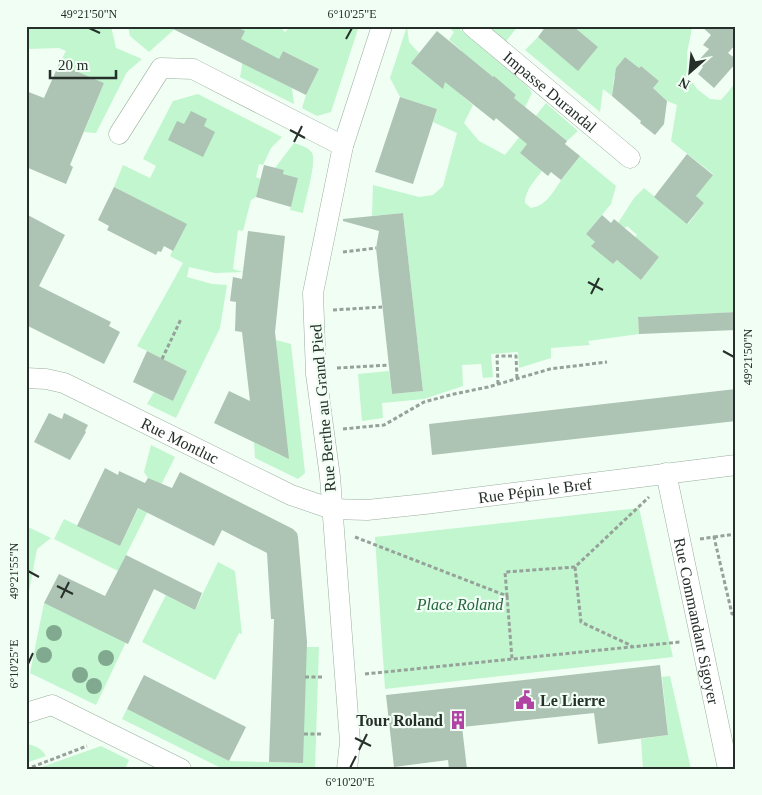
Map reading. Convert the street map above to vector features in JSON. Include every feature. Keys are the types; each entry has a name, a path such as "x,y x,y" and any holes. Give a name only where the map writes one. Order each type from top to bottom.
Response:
{"street":[{"name":"Rue Berthe au Grand Pied","path":"347,769 350,742 330,477 316,374 313,293 344,146 382,26"},
{"name":"Impasse Durandal","path":"472,26 630,158"},
{"path":"119,134 162,68 193,69 344,146"},
{"name":"Rue Montluc","path":"26,378 46,379 64,383 291,495 332,509"},
{"name":"Rue Pépin le Bref","path":"332,509 377,510 736,465"},
{"name":"Rue Commandant Sigoyer","path":"666,473 728,769"},
{"path":"26,713 52,705 180,769"}],"path":[{"path":"337,252 376,248"},
{"path":"332,310 382,307"},
{"path":"162,359 181,319"},
{"path":"498,384 497,356 516,356 517,378"},
{"path":"340,430 384,425 424,402 550,369 607,362"},
{"path":"334,368 388,365"},
{"path":"512,659 506,572 575,568 649,497"},
{"path":"694,540 736,534"},
{"path":"352,536 507,596"},
{"path":"714,538 732,614 736,614"},
{"path":"575,568 581,622 633,646"},
{"path":"359,674 688,642"},
{"path":"305,677 323,677"},
{"path":"304,734 321,734"},
{"path":"31,768 90,745"}],"green space":[{"path":"26,26 73,26 74,29 88,26 111,26 116,48 142,59 127,72 96,133 84,132 104,83 59,64 66,51 59,48 26,49"},
{"path":"128,26 178,26 149,52 130,36"},
{"path":"234,26 279,26 285,32 291,26 359,26 331,112 317,116 302,108 306,95 319,69 283,51 270,77 292,88 294,104 240,77 242,51"},
{"path":"407,26 409,42 419,53 411,63 436,83 462,51 449,40 454,32 447,26 456,26 527,86 532,93 525,107 514,98 516,95 482,69 461,95 473,105 464,123 479,141 505,155 546,103 578,131 567,141 544,123 520,153 542,171 529,190 525,203 531,208 546,201 580,156 616,186 611,204 586,234 595,242 592,246 613,264 617,260 641,280 659,257 647,247 633,240 637,235 627,226 625,228 618,223 634,198 644,188 688,224 704,203 696,196 713,174 671,141 677,105 667,101 653,88 659,81 641,66 639,68 625,57 616,68 620,70 614,77 612,96 603,89 600,112 525,50 538,37 578,70 598,47 573,26 691,26 687,53 688,76 697,89 710,99 721,100 736,81 736,312 638,317 639,334 588,341 590,345 551,348 551,358 519,368 518,352 491,354 493,377 483,378 481,364 462,365 463,386 424,399 382,403 383,418 362,421 358,374 389,371 392,394 423,391 403,213 372,216 373,185 419,197 433,195 443,186 457,133 433,122 437,109 400,97 390,78"},
{"path":"483,26 518,26 504,44"},
{"path":"198,94 282,137 271,148 263,165 259,164 256,177 261,179 256,197 251,200 243,231 238,230 233,269 243,272 215,273 189,267 187,277 212,284 227,285 220,328 176,418 147,404 154,392 173,401 187,371 137,346 183,263 170,256 186,224 114,187 123,165 150,178 156,166 143,159 173,101"},
{"path":"294,143 309,149 313,158 312,173 303,213 290,210 298,178 283,174 284,170 275,168"},
{"path":"276,340 291,344 305,473 298,479 255,458 254,442 280,455 284,455"},
{"path":"151,445 175,457 118,571 54,539 64,519 120,546 154,481 148,478 144,472"},
{"name":"Place Roland","path":"639,508 673,657 385,689 375,537"},
{"path":"26,526 51,538 37,549 26,607"},
{"path":"218,562 235,571 242,634 239,633 215,680 142,642 166,595 195,610"},
{"path":"44,603 126,642 96,705 30,673"},
{"path":"306,647 319,647 315,769 223,769 122,719 127,709 229,761 302,763"},
{"path":"670,676 691,769 643,769 641,739 668,735 662,677"},
{"path":"26,744 38,748 46,756 26,763"},
{"path":"101,746 129,760 125,769 36,769"}],"building":[{"path":"167,26 234,26 245,31 241,39 279,59 283,51 319,69 306,95"},
{"path":"546,26 573,26 598,47 578,71 538,37"},
{"path":"701,26 736,26 736,44 728,53 736,59 736,63 714,88 698,74 703,67 697,62 709,49 703,45 711,35"},
{"path":"437,31 516,95 514,98 567,141 565,144 580,156 561,180 551,172 548,176 520,153 527,144 496,118 494,121 445,82 443,89 411,63"},
{"path":"625,57 639,68 641,66 659,81 653,88 667,101 664,124 655,135 612,96 616,68"},
{"path":"59,64 104,83 70,165 73,167 66,184 26,167 26,91 44,98"},
{"path":"400,97 437,109 413,184 375,172"},
{"path":"191,111 207,119 204,126 215,132 203,157 168,140 177,121 184,124"},
{"path":"687,154 713,175 696,196 704,203 687,224 654,197"},
{"path":"264,165 284,170 283,174 298,178 291,207 256,197"},
{"path":"114,187 187,224 173,251 164,246 161,252 158,251 156,255 107,230 109,226 98,220"},
{"path":"403,213 423,391 392,394 376,248 379,231 343,221 343,219"},
{"path":"26,214 65,235 39,286 111,322 109,326 120,332 104,364 26,325"},
{"path":"602,215 611,223 614,219 659,257 641,280 617,260 613,264 591,246 595,242 586,234"},
{"path":"248,231 285,236 275,332 289,459 214,423 229,391 250,401 242,332 235,331 236,302 230,301 233,277 242,279"},
{"path":"736,312 736,330 639,334 638,317"},
{"path":"147,351 187,371 173,401 133,382"},
{"path":"736,389 736,421 432,455 429,424"},
{"path":"49,413 62,419 64,413 88,425 70,460 34,442"},
{"path":"105,468 118,475 119,471 145,483 148,478 172,488 180,472 293,529 297,533 307,642 303,763 269,762 274,619 271,619 267,553 222,530 214,546 138,508 120,546 77,526"},
{"path":"126,555 202,593 195,610 154,589 128,644 44,603 59,574 105,596"},
{"name":"Tour Roland","path":"660,665 668,735 598,744 594,713 462,727 467,769 449,769 448,760 394,767 386,695"},
{"path":"144,675 246,727 229,761 127,709"}],"place":[{"name":"Le Lierre","path":"525,700"},
{"name":"Tour Roland","path":"458,720"}]}
